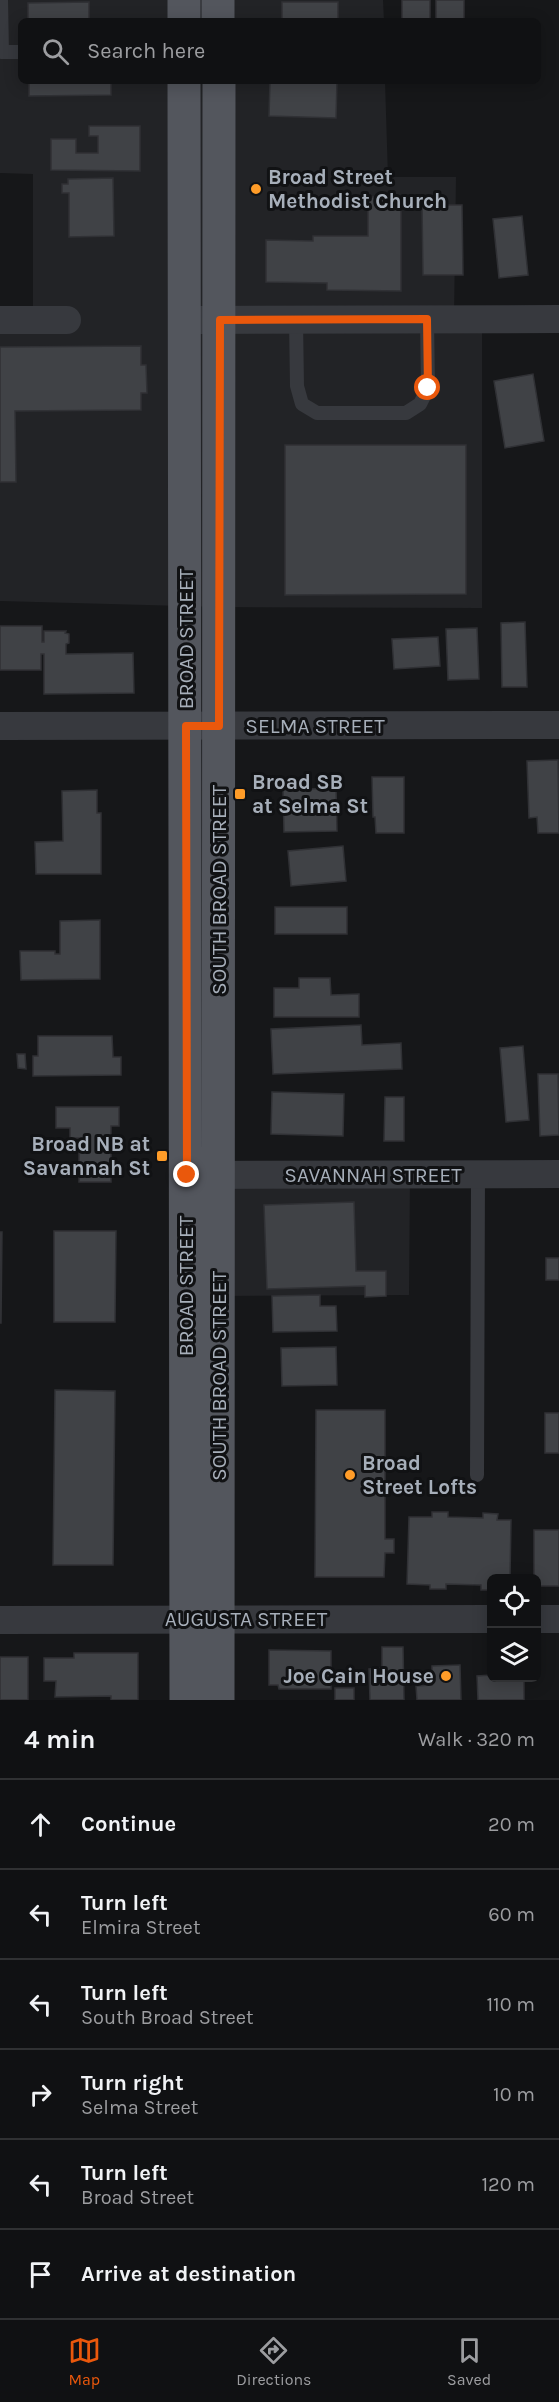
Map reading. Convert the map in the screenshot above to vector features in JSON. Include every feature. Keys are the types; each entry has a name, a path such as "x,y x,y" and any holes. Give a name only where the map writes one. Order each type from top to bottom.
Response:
{"main road":[{"path":"184,0 184,18"},
{"path":"218,0 218,18"},
{"name":"BROAD STREET","path":"184,84 186,1700"},
{"name":"SOUTH BROAD STREET","path":"218,1700 219,84"}],"street":[{"path":"185,320 559,319"},
{"path":"0,320 67,320"},
{"name":"SELMA STREET","path":"0,726 559,725"},
{"name":"SAVANNAH STREET","path":"187,1175 559,1174"},
{"path":"541,1618 559,1618"},
{"name":"AUGUSTA STREET","path":"0,1620 487,1619"}],"lane":[{"path":"1,0 2,52 18,52"},
{"path":"296,320 297,386 302,404 317,413 406,413 420,404 428,388 427,319"},
{"path":"477,1475 478,1174"}],"shaded area":[{"path":"0,0 383,0 384,18 18,18 18,84 385,84 388,177 456,177 454,319 482,319 482,608 219,607 0,601 0,332 33,331 33,174 0,173"},
{"path":"220,1175 410,1175 409,1295 219,1296"}],"building":[{"path":"402,0 430,0 430,18 402,18"},
{"path":"436,0 464,0 464,18 436,18"},
{"path":"89,2 89,18 28,18 28,3"},
{"path":"282,2 338,2 338,18 282,18"},
{"path":"29,84 111,84 111,95 29,96"},
{"path":"270,84 337,84 336,118 269,116"},
{"path":"89,126 140,126 140,171 51,170 51,139 76,139 76,153 98,153 98,136 89,136"},
{"path":"113,178 114,236 69,237 69,193 62,193 62,184 68,184 68,179"},
{"path":"368,197 401,197 401,291 327,290 327,283 266,282 266,240 313,241 313,236 368,236"},
{"path":"422,205 462,205 463,275 423,275"},
{"path":"522,216 528,275 499,278 493,219"},
{"path":"141,346 141,365 146,365 147,393 141,393 141,410 15,411 16,482 0,482 0,347"},
{"path":"533,374 544,441 505,448 494,381"},
{"path":"285,445 466,445 466,594 285,595"},
{"path":"525,622 527,687 502,687 501,623"},
{"path":"0,626 42,626 42,642 44,642 44,631 66,631 65,633 69,634 69,643 66,644 66,654 133,653 134,693 44,694 44,654 41,654 41,670 0,670"},
{"path":"477,628 479,679 448,680 446,629"},
{"path":"438,637 440,666 394,669 392,639"},
{"path":"558,760 559,833 538,833 537,817 529,818 527,761"},
{"path":"372,777 404,777 404,833 376,833 375,817 373,817"},
{"path":"336,788 337,831 284,832 283,790"},
{"path":"97,790 97,813 101,813 101,874 36,874 35,842 63,841 62,791"},
{"path":"343,846 346,881 291,886 288,851"},
{"path":"275,907 347,907 347,934 275,934"},
{"path":"100,920 100,979 21,980 20,951 55,951 55,954 60,954 60,921"},
{"path":"299,978 330,978 331,995 359,994 359,1017 274,1017 274,988 299,988"},
{"path":"361,1025 362,1045 401,1043 402,1069 273,1074 271,1029"},
{"path":"38,1036 112,1036 113,1057 121,1057 121,1075 33,1076 33,1056 38,1056"},
{"path":"523,1046 529,1120 506,1122 500,1048"},
{"path":"17,1054 25,1054 26,1069 18,1068"},
{"path":"538,1074 558,1074 559,1135 540,1136"},
{"path":"272,1092 344,1094 343,1136 271,1134"},
{"path":"385,1097 404,1097 404,1141 384,1141"},
{"path":"56,1107 119,1107 119,1126 111,1126 111,1182 79,1182 79,1138 70,1138 70,1128 56,1128"},
{"path":"354,1202 356,1271 386,1271 386,1296 365,1297 365,1286 267,1289 264,1205"},
{"path":"54,1231 116,1231 115,1322 54,1322"},
{"path":"0,1232 2,1232 1,1323 0,1323"},
{"path":"546,1258 559,1258 559,1280 546,1280"},
{"path":"320,1295 320,1306 336,1306 337,1331 273,1332 272,1296"},
{"path":"336,1347 337,1385 282,1386 281,1348"},
{"path":"55,1390 115,1391 113,1565 53,1565"},
{"name":"Broad Street Lofts","path":"316,1410 385,1410 385,1539 394,1539 394,1553 385,1553 384,1577 315,1577"},
{"path":"545,1413 559,1413 559,1453 545,1453"},
{"path":"432,1512 448,1512 448,1517 483,1518 483,1513 498,1514 497,1520 511,1520 510,1574 487,1574 487,1590 481,1590 481,1585 446,1584 446,1589 430,1589 430,1585 407,1584 409,1517 432,1517"},
{"path":"534,1530 559,1530 559,1586 541,1586 541,1574 534,1574"},
{"path":"382,1647 403,1647 404,1700 370,1700 369,1669 382,1668"},
{"path":"269,1650 331,1651 331,1689 279,1689 278,1685 269,1685"},
{"path":"74,1653 138,1653 138,1700 111,1700 111,1696 55,1697 56,1681 44,1681 44,1658 74,1658"},
{"path":"0,1657 28,1657 28,1700 0,1700"},
{"name":"Joe Cain House","path":"460,1665 461,1700 417,1700 416,1686 432,1685 432,1666"},
{"path":"487,1675 487,1682 524,1682 524,1700 478,1700 477,1676"},
{"path":"335,1688 354,1688 354,1700 335,1700"}],"place":[{"name":"Broad Street Methodist Church","path":"256,189"},
{"name":"Broad SB at Selma St","path":"240,794"},
{"name":"Broad NB at Savannah St","path":"162,1156"},
{"name":"Broad Street Lofts","path":"350,1475"},
{"name":"Joe Cain House","path":"446,1676"}],"route":[{"path":"187,1175 186,726 219,726 220,320 427,319 428,388"}]}
